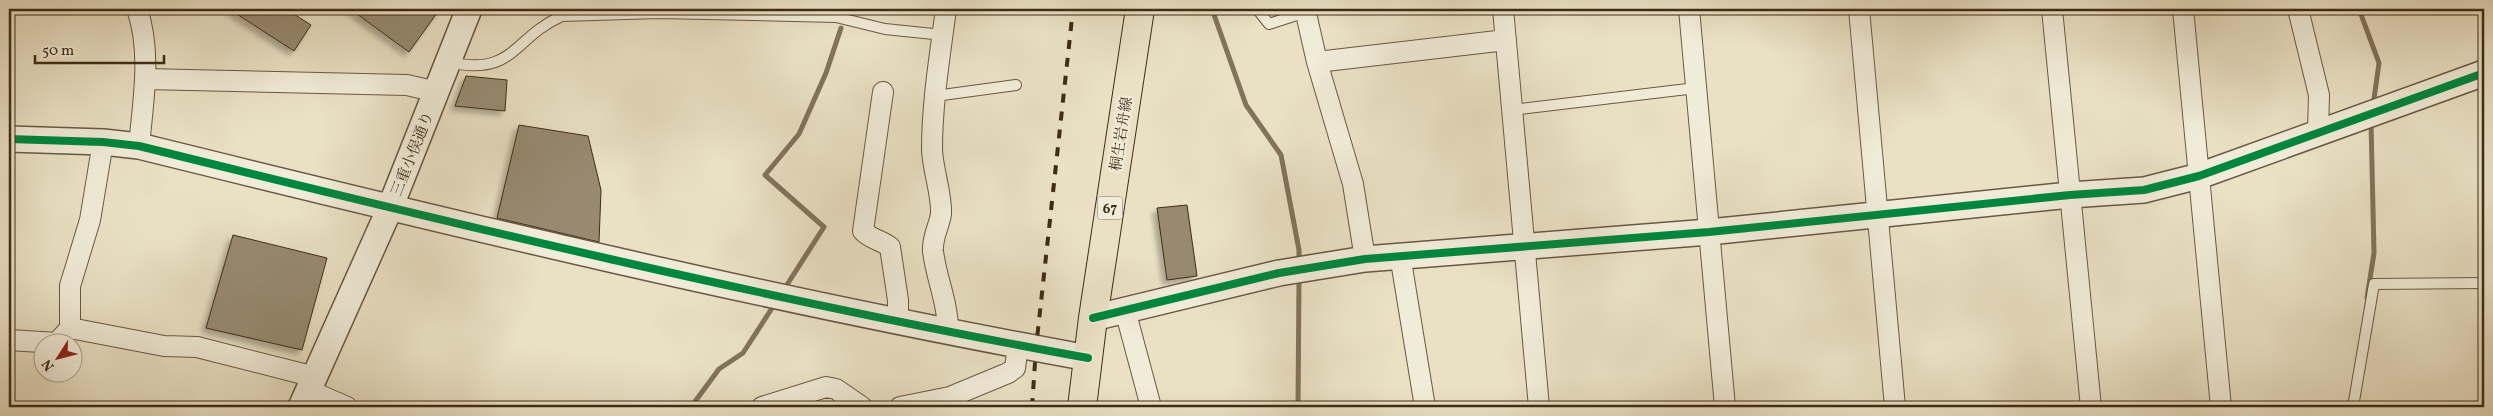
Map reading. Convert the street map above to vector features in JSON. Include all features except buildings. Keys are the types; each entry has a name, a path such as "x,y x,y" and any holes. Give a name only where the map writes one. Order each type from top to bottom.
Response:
{"main road":[{"name":"桐生岩舟線","path":"1082,407 1093,318 1140,9"}],"street":[{"path":"137,9 142,22 145,79 139,146"},
{"name":"三重小俣通り","path":"308,392 390,208 468,9"},
{"path":"946,9 935,96 933,158 941,215 933,238 933,249 948,312 948,330"},
{"path":"1503,9 1539,407"},
{"path":"1689,9 1724,407"},
{"path":"1859,9 1895,407"},
{"path":"2052,9 2091,407"},
{"path":"2183,9 2221,407"},
{"path":"2298,9 2320,95 2318,132"},
{"path":"1306,10 1317,62 1353,184 1364,259"},
{"path":"1317,62 1506,40"},
{"path":"1093,318 1279,273 1364,259 1709,232 2070,195 2144,190 2199,176 2484,72"},
{"path":"145,79 407,84 437,92"},
{"path":"883,92 863,231 867,236 890,247 898,300 898,320"},
{"path":"9,139 103,142 139,146 390,208 813,304 1088,358"},
{"path":"9,340 56,343 70,328 70,286 90,220 103,142"},
{"path":"1400,255 1425,407"},
{"path":"1125,310 1151,407"},
{"path":"70,328 164,346 197,347 347,407"},
{"path":"900,407 952,402 1016,368 1018,345"},
{"path":"762,407 826,386 836,389 862,407"}],"lane":[{"path":"1257,9 1269,24 1306,10"},
{"path":"448,62 461,65 490,65 501,62 551,21 562,16 659,13 836,17 884,29 942,35"},
{"path":"935,96 1016,85"},
{"path":"1512,110 1696,88"},
{"path":"2353,407 2374,284 2484,283"}],"waterway":[{"path":"1212,9 1246,105 1281,155 1299,250 1299,262"},
{"path":"2359,9 2379,63 2373,106"},
{"path":"783,291 824,227 765,175 799,134 826,73 841,28"},
{"path":"2367,298 2374,253 2371,122"},
{"path":"1298,407 1299,278"},
{"path":"691,407 719,369 743,353 776,302"}],"railway":[{"path":"1032,407 1036,348 1073,9"}],"cycle path":[{"path":"1093,318 1279,273 1365,259 1709,232 2070,195 2144,190 2199,176 2484,73"},
{"path":"9,139 103,142 139,146 375,204 731,286 1088,358"}]}
